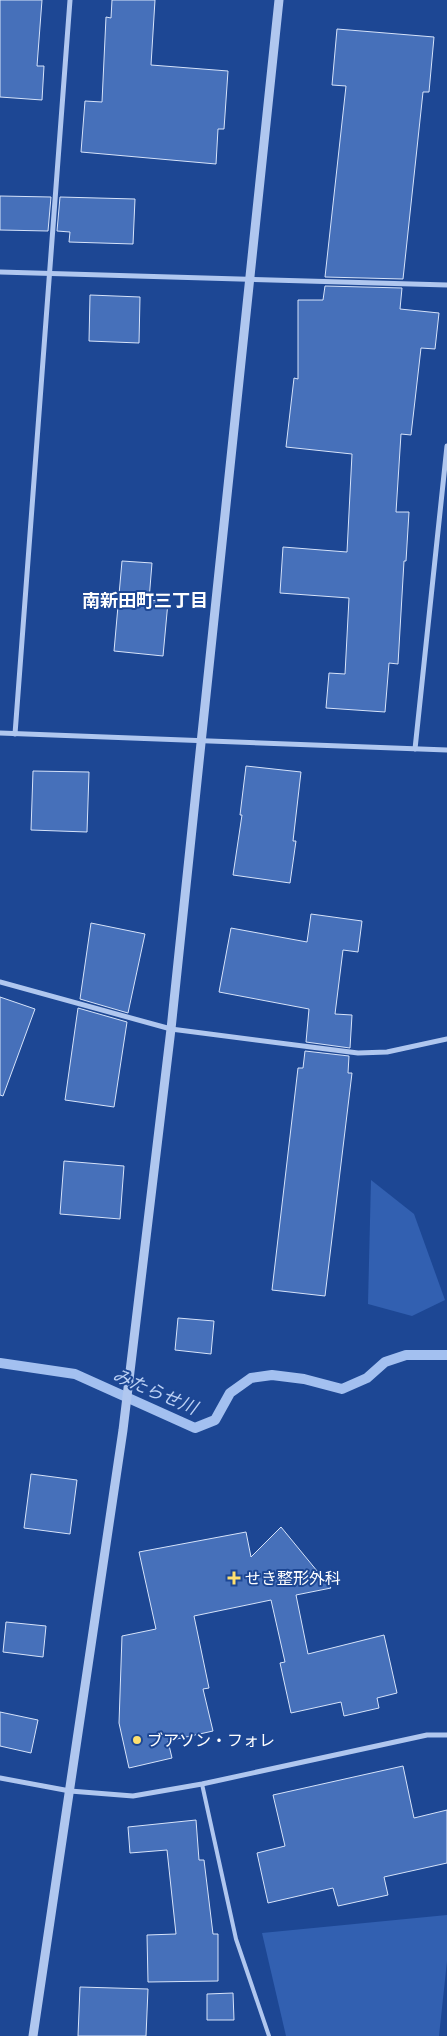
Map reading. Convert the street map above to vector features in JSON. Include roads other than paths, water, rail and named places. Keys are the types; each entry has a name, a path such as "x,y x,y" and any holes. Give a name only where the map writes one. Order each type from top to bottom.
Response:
{"street":[{"path":"15,734 70,0"},
{"path":"33,2036 122,1430 171,1028 279,0"},
{"path":"0,272 447,285"},
{"path":"415,749 447,446"},
{"path":"0,733 447,750"},
{"path":"0,982 171,1028 358,1053 387,1052 447,1039"},
{"path":"0,1778 70,1791 133,1796 202,1784 427,1734 447,1735"}],"lane":[{"path":"202,1784 236,1939 269,2036"}],"waterway":[{"name":"みたらせ川","path":"0,1363 75,1374 195,1428 215,1420 230,1393 251,1378 272,1375 304,1379 342,1389 367,1378 385,1362 406,1355 447,1355"}],"place":[{"name":"せき整形外科","path":"234,1578"},
{"name":"ブアソン・フォレ","path":"137,1740"}],"district":[{"name":"南新田町三丁目","path":"145,600"}]}
